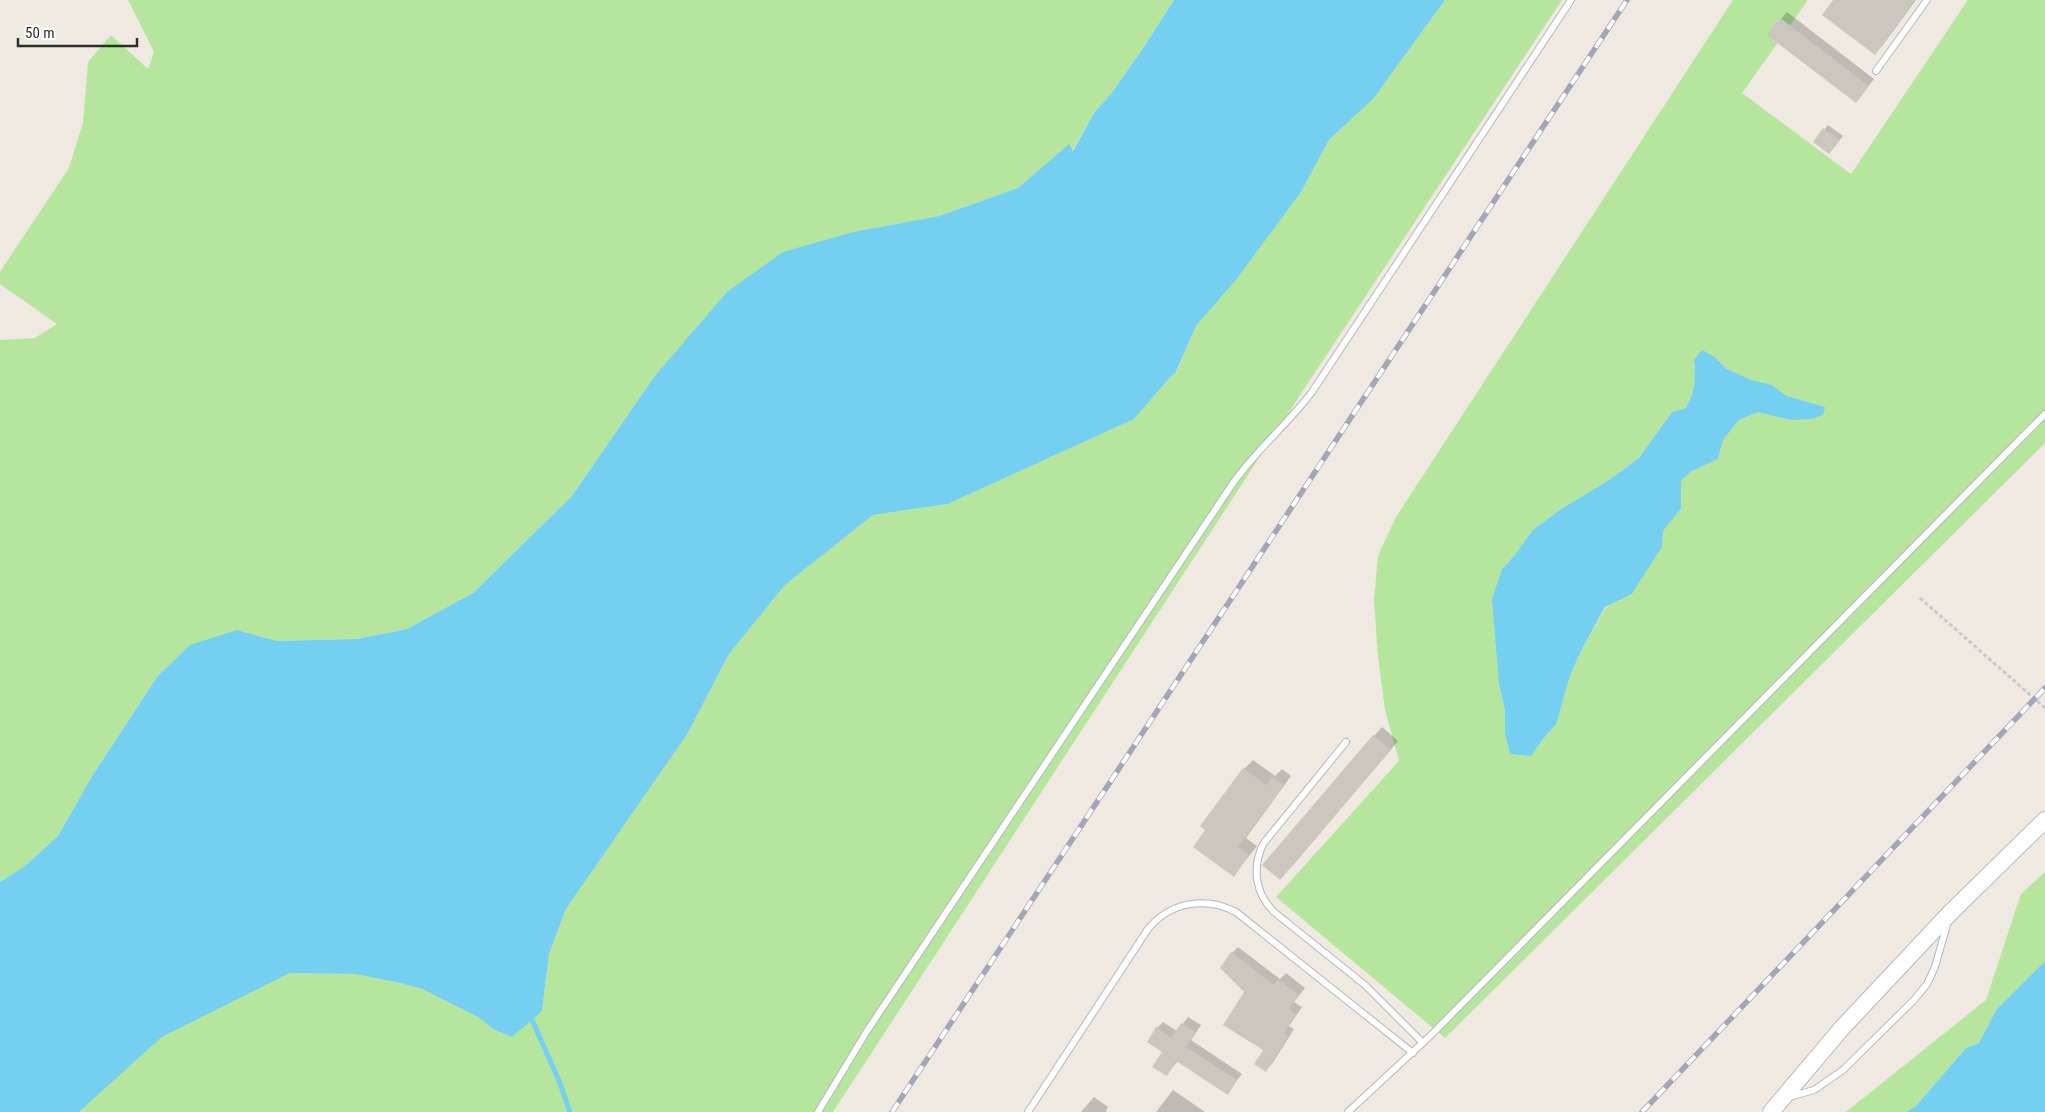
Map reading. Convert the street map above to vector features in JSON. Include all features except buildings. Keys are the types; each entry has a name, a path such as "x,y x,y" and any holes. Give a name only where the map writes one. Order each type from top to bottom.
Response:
{"street":[{"path":"1771,1112 1842,1028 1950,913 2045,820"}],"lane":[{"path":"818,1112 873,1022 1227,491 1250,460 1298,410 1316,388 1571,0"},
{"path":"1876,70 1927,0"},
{"path":"1348,1112 1423,1043 2045,414"},
{"path":"1346,742 1263,844 1257,861 1256,874 1258,886 1262,898 1274,912 1365,985 1423,1043"},
{"path":"1028,1112 1148,929 1155,921 1169,911 1189,904 1211,903 1236,912 1413,1053"},
{"path":"1784,1098 1814,1090 1843,1070 1914,1000 1927,984 1935,967 1950,913"}],"path":[{"path":"1920,598 2045,708"}],"green space":[{"path":"128,0 1174,0 1111,94 1094,113 1072,151 1069,144 1018,188 939,216 853,232 654,377 572,496 473,593 407,629 357,639 277,641 237,630 157,677 91,778 58,836 25,866 0,882 0,340 35,338 57,324 0,284 0,272 69,168 83,123 88,62 111,35 148,69 154,52"},
{"path":"1445,0 1562,0 1302,392 833,1112 79,1112 162,1037 290,973 355,974 422,989 476,1016 495,1030 542,1011 549,954 566,909 688,733 729,654 785,585 873,515 948,504 1134,419 1176,373 1196,326 1236,280 1301,192 1329,140 1374,98"},
{"path":"1733,0 1808,0 1742,93 1851,174 1968,0 2045,0 2045,443 1445,1038 1276,897 1399,761 1385,710 1378,657 1374,600 1378,556 1396,517","holes":["1715,357 1727,369 1751,381 1772,385 1787,396 1825,407 1790,420 1758,412 1739,420 1723,440 1718,459 1690,472 1681,481 1681,509 1663,531 1662,547 1632,594 1606,607 1581,651 1570,676 1556,725 1531,755 1510,754 1505,734 1505,710 1499,684 1502,569 1533,530 1561,509 1609,480 1639,458 1672,412 1686,408 1694,385 1694,361"]},
{"path":"2045,872 2045,961 1996,1010 1979,1043 1966,1048 1916,1106 1906,1112 1846,1112 1986,1000 2021,894"}],"water":[{"path":"1174,0 1445,0 1374,98 1329,140 1301,192 1236,280 1196,326 1175,374 1134,419 948,504 873,515 785,585 729,654 688,733 566,909 549,954 542,1011 512,1037 495,1030 476,1016 422,989 355,974 290,973 162,1037 79,1112 0,1112 0,882 25,866 58,836 91,778 157,677 190,645 237,630 277,641 357,639 407,629 473,593 572,496 654,377 727,292 783,252 853,232 939,216 1018,188 1069,144 1073,151 1094,113 1111,94"},
{"path":"1702,350 1715,357 1727,369 1751,380 1772,385 1787,396 1825,407 1823,415 1810,419 1790,420 1758,412 1739,420 1723,440 1718,459 1690,472 1681,481 1681,509 1663,531 1662,547 1632,594 1605,607 1570,676 1556,725 1531,756 1510,754 1505,734 1505,710 1499,684 1492,599 1502,569 1533,530 1561,509 1609,480 1639,458 1672,412 1686,408 1694,385 1694,360"},
{"path":"2045,961 2045,1112 1906,1112 1916,1106 1966,1048 1979,1043 1996,1010"}],"waterway":[{"path":"529,1013 560,1083 570,1112"}],"railway":[{"path":"892,1112 1627,0"},
{"path":"1642,1112 2045,688"}]}
